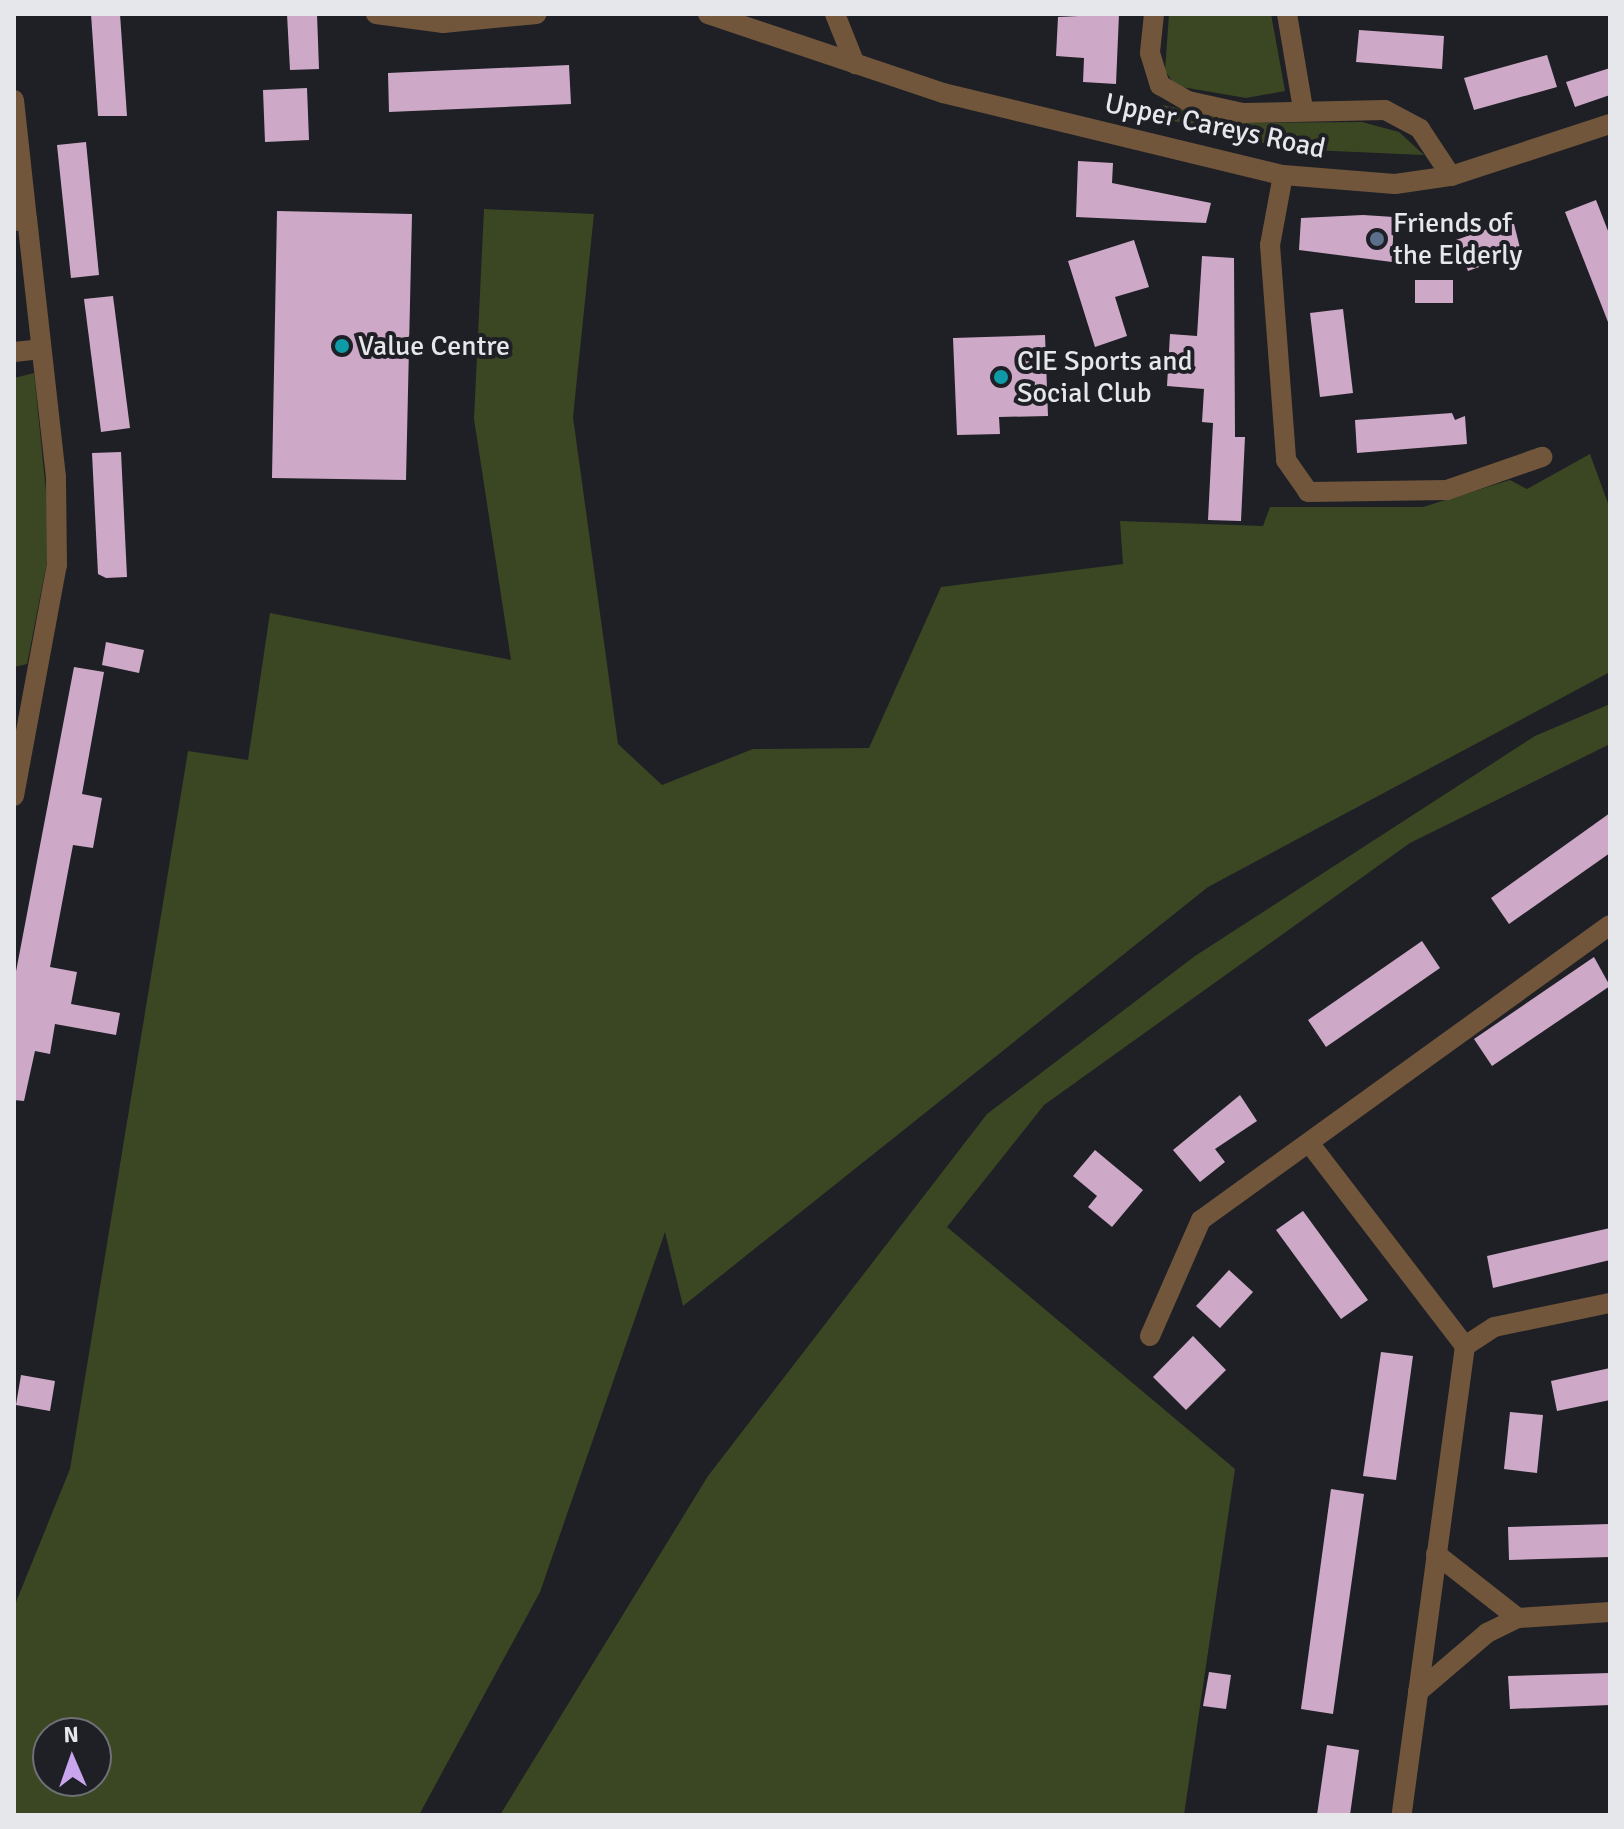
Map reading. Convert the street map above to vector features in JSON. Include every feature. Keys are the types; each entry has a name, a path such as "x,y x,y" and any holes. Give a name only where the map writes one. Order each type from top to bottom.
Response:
{"street":[{"path":"376,14 443,23 537,14"},
{"name":"Upper Careys Road","path":"708,14 855,64 1283,175 1395,184 1451,176 1609,127"},
{"path":"835,14 855,64"},
{"path":"1154,14 1150,53 1160,85 1188,101 1243,113 1303,109 1385,110 1420,129 1451,176"},
{"path":"1287,14 1303,109"},
{"path":"14,100 20,220 41,349 56,477 57,565 20,738 14,796"},
{"path":"1283,175 1270,245 1286,460 1308,492 1447,490 1542,457"},
{"path":"14,352 41,349"},
{"path":"1150,1336 1201,1220 1610,925"},
{"path":"1310,1144 1465,1346 1402,1815"},
{"path":"1465,1346 1494,1327 1610,1303"},
{"path":"1436,1554 1518,1618"},
{"path":"1418,1692 1487,1633 1518,1618 1610,1612"}],"green space":[{"path":"1169,14 1271,14 1285,91 1246,98 1176,86 1165,71"},
{"path":"1163,105 1240,123 1362,122 1399,132 1424,155 1287,149 1166,119"},
{"path":"484,209 594,214 573,417 618,744 662,785 753,749 869,748 941,587 1123,564 1120,521 1263,526 1270,507 1423,507 1510,480 1527,489 1590,454 1610,509 1610,672 1208,887 683,1306 665,1232 540,1592 419,1815 14,1815 14,1607 70,1469 188,751 248,760 270,613 511,660 474,419"},
{"path":"34,373 51,541 27,664 14,667 14,378"},
{"path":"1610,704 1610,744 1410,843 1044,1105 947,1227 1235,1469 1184,1815 500,1815 708,1476 987,1114 1195,956 1535,736"}],"building":[{"path":"91,14 120,14 127,116 98,116"},
{"path":"287,14 317,14 319,69 290,70"},
{"path":"1119,14 1116,84 1083,82 1084,58 1056,56 1058,17"},
{"path":"1359,30 1444,36 1442,69 1356,62"},
{"path":"1547,55 1557,87 1474,110 1464,78"},
{"path":"569,65 571,104 389,112 388,73"},
{"path":"1610,68 1610,95 1575,107 1566,82"},
{"path":"307,88 309,140 265,142 263,90"},
{"path":"86,142 99,275 71,278 57,145"},
{"path":"1078,161 1113,163 1112,183 1211,203 1206,223 1076,217"},
{"path":"1596,200 1610,236 1608,322 1565,212"},
{"name":"Value Centre","path":"277,211 412,214 406,480 272,478"},
{"path":"1394,217 1392,262 1299,250 1301,218"},
{"path":"1513,220 1521,252 1468,271 1456,240"},
{"path":"1134,240 1149,287 1115,297 1127,336 1095,347 1068,261"},
{"path":"1202,256 1234,258 1235,437 1245,437 1241,521 1208,520 1213,423 1202,422 1204,389 1167,386 1170,334 1197,336"},
{"path":"1415,280 1453,280 1453,303 1415,303"},
{"path":"113,296 130,428 101,432 84,299"},
{"path":"1343,309 1353,393 1320,397 1310,313"},
{"name":"CIE Sports and Social Club","path":"1045,335 1048,416 999,417 1000,434 957,435 953,338"},
{"path":"1452,413 1455,420 1465,416 1467,444 1357,453 1355,420"},
{"path":"121,452 127,577 106,578 98,574 92,453"},
{"path":"106,642 144,650 139,673 102,665"},
{"path":"74,667 104,672 82,794 102,798 93,848 73,845 50,967 77,972 71,1004 120,1013 116,1035 55,1024 50,1054 35,1051 24,1101 14,1100 14,982"},
{"path":"1610,813 1610,853 1509,924 1491,898"},
{"path":"1422,941 1440,968 1326,1047 1308,1020"},
{"path":"1594,957 1610,986 1492,1066 1474,1039"},
{"path":"1240,1095 1257,1121 1215,1149 1225,1162 1200,1182 1173,1150"},
{"path":"1095,1150 1143,1190 1112,1227 1088,1207 1097,1196 1073,1176"},
{"path":"1303,1211 1368,1300 1341,1319 1276,1230"},
{"path":"1610,1228 1610,1260 1493,1288 1487,1256"},
{"path":"1229,1270 1253,1292 1220,1328 1196,1306"},
{"path":"1193,1336 1226,1370 1186,1410 1153,1377"},
{"path":"1381,1352 1413,1356 1396,1480 1363,1476"},
{"path":"1610,1368 1610,1400 1557,1411 1551,1381"},
{"path":"21,1375 55,1381 50,1411 16,1405"},
{"path":"1510,1412 1543,1415 1537,1473 1504,1469"},
{"path":"1331,1489 1364,1494 1333,1714 1301,1709"},
{"path":"1610,1524 1610,1557 1509,1560 1508,1527"},
{"path":"1209,1672 1231,1675 1226,1709 1203,1706"},
{"path":"1610,1673 1610,1705 1510,1709 1508,1676"},
{"path":"1327,1745 1359,1750 1350,1815 1317,1815"}],"place":[{"name":"Friends of the Elderly","path":"1377,239"},
{"name":"Value Centre","path":"342,346"},
{"name":"CIE Sports and Social Club","path":"1001,377"}]}
